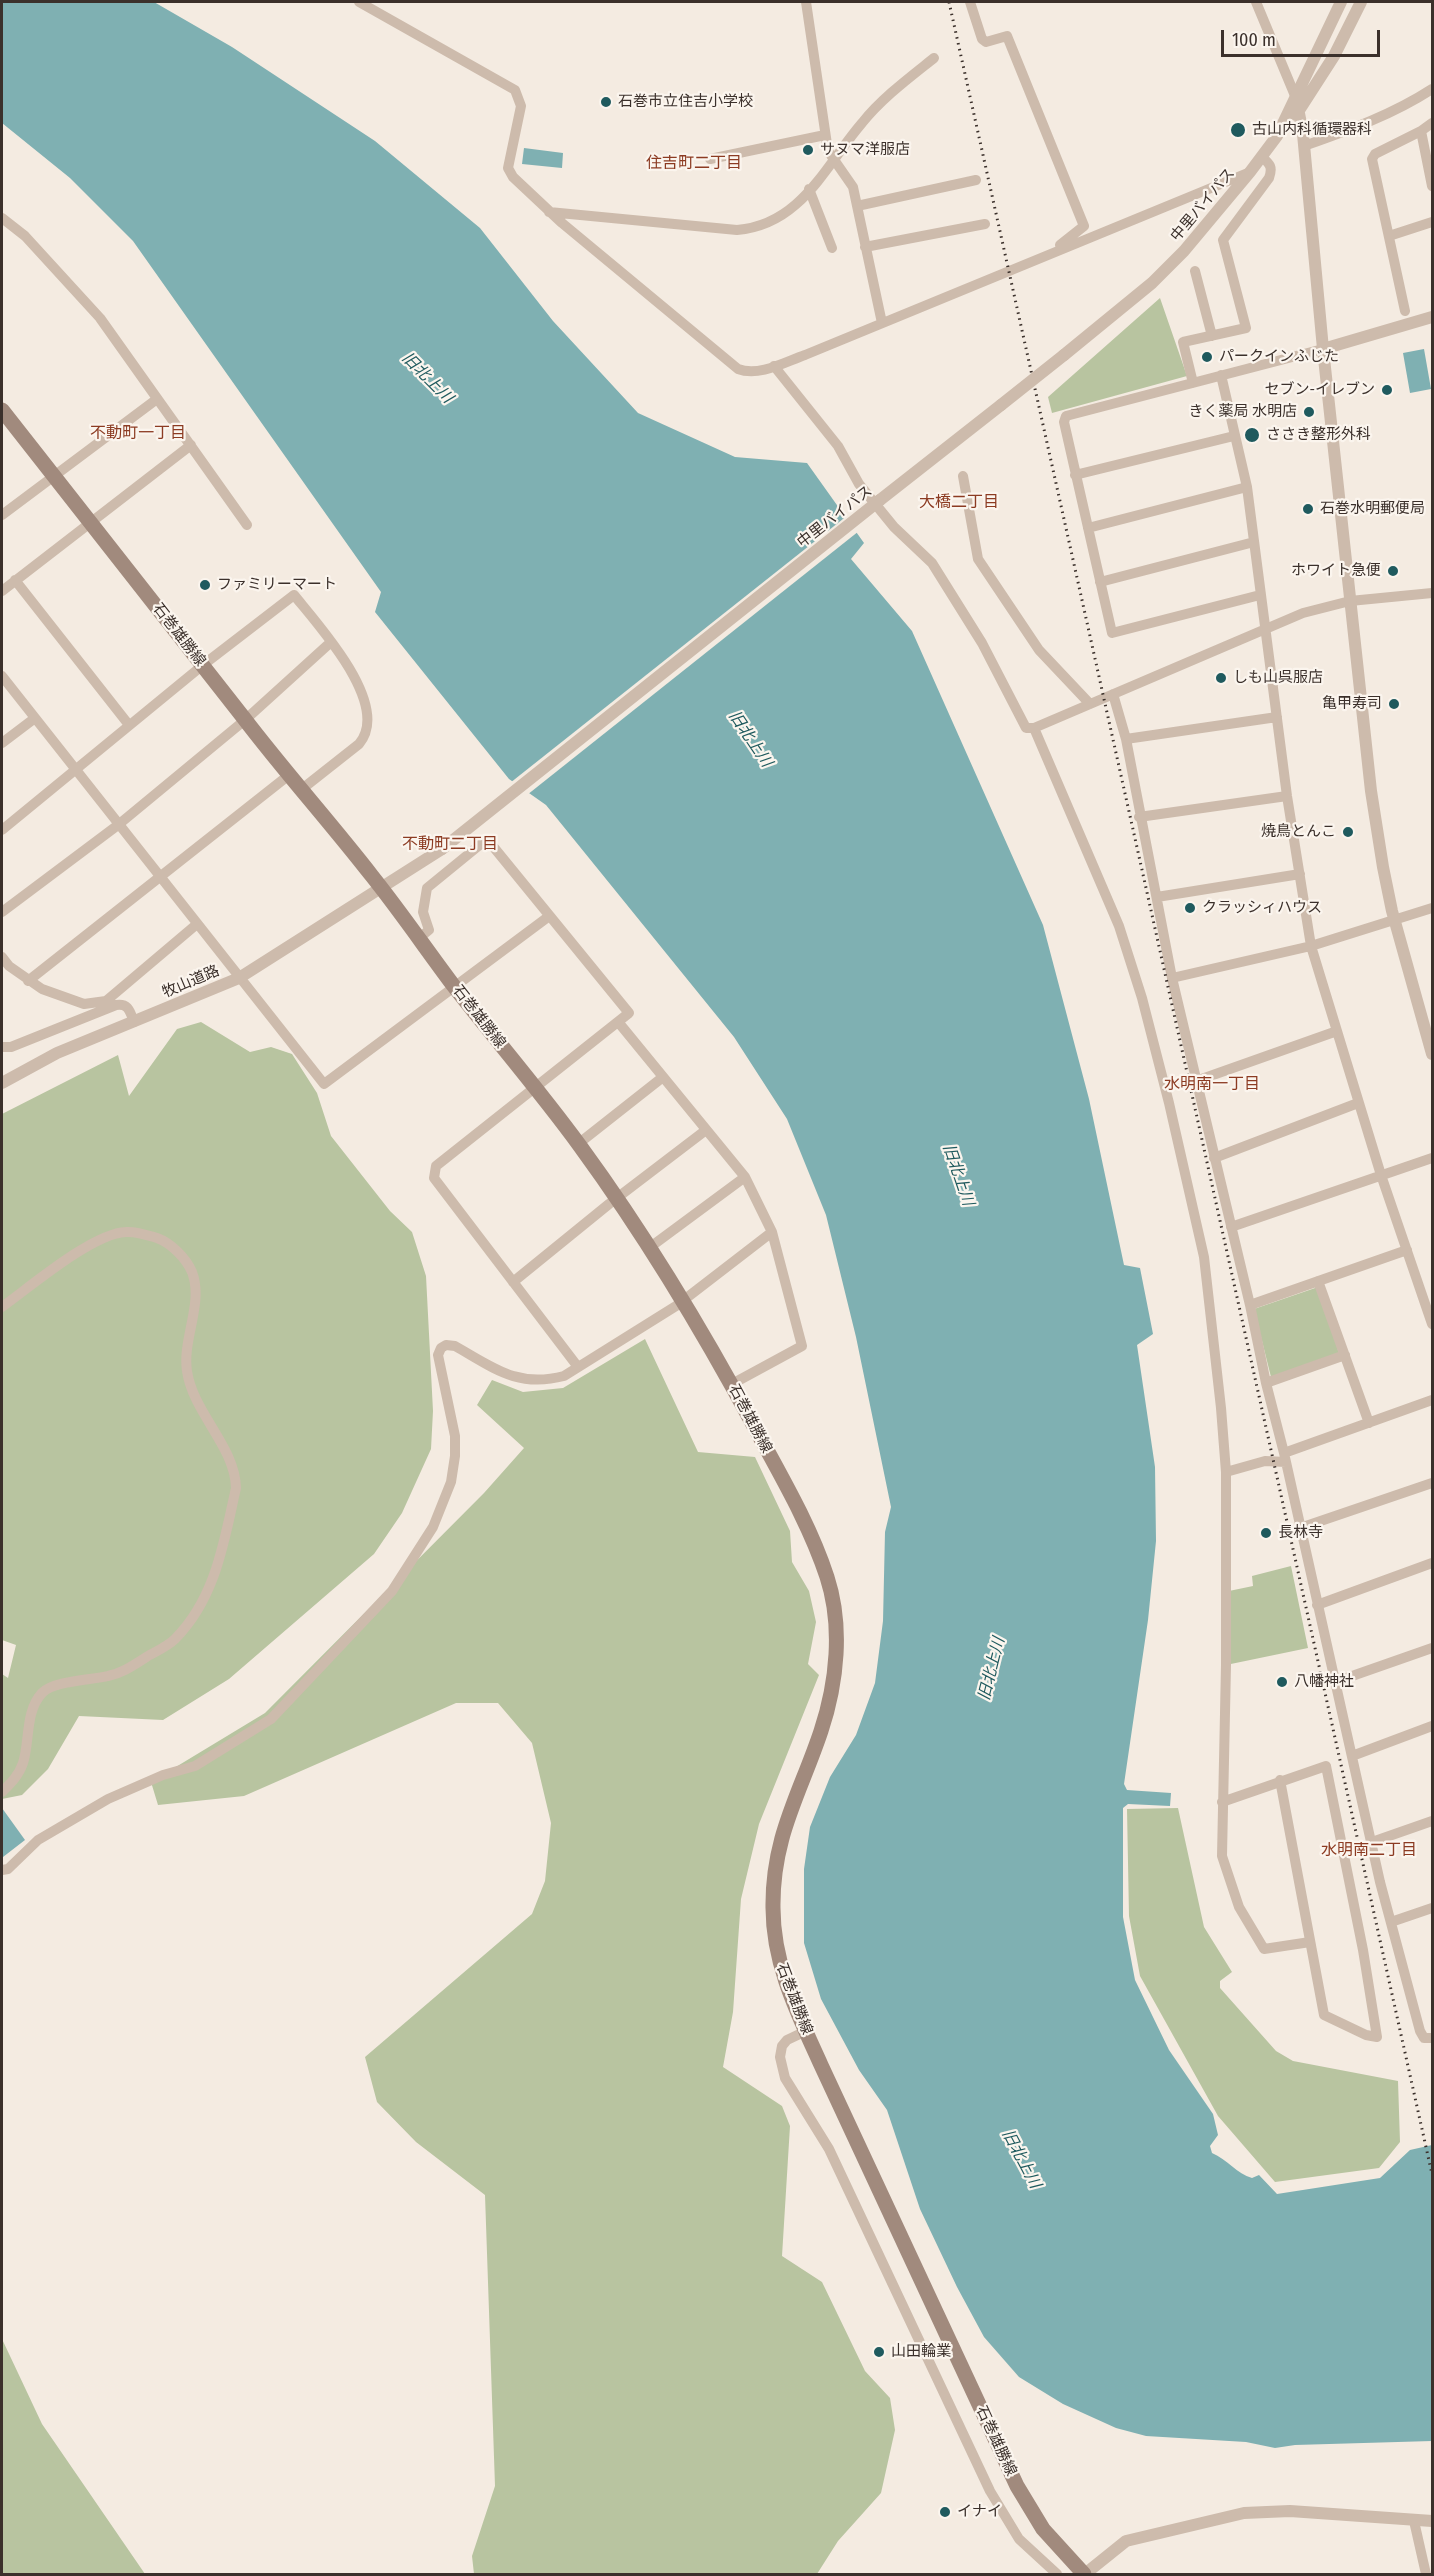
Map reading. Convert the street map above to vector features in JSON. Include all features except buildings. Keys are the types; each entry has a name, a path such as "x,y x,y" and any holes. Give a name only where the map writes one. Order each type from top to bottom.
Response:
{"main road":[{"name":"石巻雄勝線","path":"2,410 245,720 381,887 418,939 578,1144 617,1198 732,1384 807,1530 828,1580 835,1607 836,1654 831,1694 821,1733 784,1825 780,1842 772,1904 779,1964 806,2031 1024,2501 1042,2529 1084,2574"}],"street":[{"path":"359,2 515,90 521,106 508,168 513,177 544,206 738,369 746,372 774,366 1251,172"},
{"path":"377,12 382,2"},
{"path":"806,2 828,151 853,187 882,323"},
{"path":"970,2 982,39 986,42 1007,36 1084,226 1050,252"},
{"path":"1256,2 1296,98 1299,112 1371,791 1383,867 1395,920 1432,1054"},
{"name":"中里バイパス","path":"1277,136 1341,2"},
{"name":"中里バイパス","path":"381,887 442,849 1152,283 1184,251 1299,112 1334,56 1361,2"},
{"path":"544,206 737,230 761,227 785,214 834,160 862,121 934,58"},
{"path":"1304,146 1369,123 1404,107 1432,89"},
{"path":"1406,311 1373,156 1432,123"},
{"path":"1421,131 1432,186"},
{"path":"710,159 825,135"},
{"path":"1193,382 1183,342 1246,328 1223,240 1269,178 1272,170 1270,164 1262,157"},
{"path":"856,206 976,180"},
{"path":"809,189 832,248"},
{"path":"2,218 25,236 100,318 247,525"},
{"path":"1389,236 1432,222"},
{"path":"865,247 985,224"},
{"path":"1195,271 1212,336"},
{"path":"1260,595 1112,633 1075,475 1064,422 1066,416 1432,318"},
{"path":"774,366 838,446 859,484 894,527 932,563 982,643 1026,728 1034,728 1303,613 1350,601 1432,593"},
{"path":"1221,375 1247,487 1287,796 1311,946 1381,1175 1432,1324"},
{"path":"2,515 157,399"},
{"path":"1075,475 1234,436"},
{"path":"2,591 191,445"},
{"path":"963,476 978,559 1039,650 1084,701 1090,704"},
{"path":"1088,528 1247,487"},
{"path":"1100,582 1254,542"},
{"path":"15,580 129,725"},
{"path":"2,830 203,665 294,595 352,671 369,716 369,725 359,744 302,789"},
{"path":"2,912 118,825 245,720 331,642"},
{"path":"2,676 324,1084 548,916"},
{"path":"1113,694 1126,739 1139,817 1172,978 1285,1457 1380,1882 1420,2031 1424,2038 1432,2038"},
{"path":"1126,739 1277,717"},
{"path":"2,743 34,718"},
{"path":"1034,728 1119,926 1142,998 1169,1103 1204,1257 1226,1472 1226,1665 1222,1856 1239,1907 1264,1949 1310,1942"},
{"path":"28,981 289,775"},
{"path":"1139,817 1287,796"},
{"path":"418,939 429,930 423,912 427,888 487,839 629,1013 436,1166 434,1171 434,1178 578,1367"},
{"path":"1157,897 1300,874"},
{"name":"牧山道路","path":"2,1083 57,1053 239,978 381,887"},
{"path":"1172,978 1311,946 1432,908"},
{"path":"2,957 28,981 42,989 84,1004 106,1001 197,924"},
{"path":"2,1047 11,1047 116,1005 122,1004 128,1007 134,1022"},
{"path":"619,1023 745,1177 772,1232 802,1346 732,1384"},
{"path":"1196,1081 1337,1031"},
{"path":"578,1144 663,1077"},
{"path":"1214,1158 1358,1103"},
{"path":"513,1282 706,1130"},
{"path":"1231,1227 1432,1158"},
{"path":"649,1248 745,1177"},
{"path":"2,1306 96,1240 124,1232 145,1234 165,1240 179,1253 192,1272 195,1295 186,1342 187,1371 200,1407 236,1474 236,1488 216,1573 202,1602 187,1625 174,1641 121,1673 54,1686 42,1692 30,1719 23,1763 15,1780 2,1792"},
{"path":"2,1870 8,1869 38,1840 108,1799 163,1775 195,1766 271,1719 392,1591 433,1527 451,1482 455,1456 454,1436 438,1355 441,1348 446,1345 455,1346 508,1376 521,1380 544,1381 564,1376 676,1306 772,1232"},
{"path":"1250,1305 1407,1250"},
{"path":"1318,1281 1369,1423"},
{"path":"1266,1383 1345,1355"},
{"path":"1226,1472 1285,1457 1432,1400"},
{"path":"1300,1528 1432,1483"},
{"path":"1317,1605 1432,1563"},
{"path":"1335,1682 1432,1648"},
{"path":"1352,1756 1432,1726"},
{"path":"1222,1802 1280,1780 1326,1766 1363,1950 1377,2037 1366,2035 1324,2015 1280,1780"},
{"path":"1372,1842 1432,1821"},
{"path":"1391,1922 1432,1908"},
{"path":"806,2031 787,2040 782,2046 780,2057 785,2078 835,2161 990,2491 1019,2539 1057,2574"},
{"path":"1084,2574 1126,2541 1244,2513 1267,2511 1333,2513 1432,2521"},
{"path":"1414,2521 1426,2574"}],"green space":[{"path":"1160,298 1187,376 1052,413 1048,397"},
{"path":"201,1022 250,1052 271,1047 292,1054 317,1093 331,1136 390,1211 412,1232 426,1276 433,1411 431,1449 402,1513 374,1554 229,1679 163,1720 79,1716 48,1769 22,1795 2,1799 2,1674 8,1678 16,1645 2,1640 2,1114 118,1055 129,1096 177,1029"},
{"path":"1318,1287 1339,1353 1271,1377 1254,1309"},
{"path":"645,1339 698,1452 755,1457 790,1531 792,1562 809,1591 816,1622 808,1664 819,1675 759,1824 741,1899 733,2012 723,2067 782,2106 790,2126 782,2256 822,2282 865,2371 890,2398 895,2430 881,2493 838,2541 817,2574 474,2574 472,2556 495,2486 485,2195 416,2142 377,2102 365,2057 532,1914 545,1881 551,1823 532,1743 498,1703 456,1703 244,1796 158,1805 151,1782 265,1713 484,1493 524,1448 477,1405 492,1380 523,1392 563,1388"},
{"path":"1291,1566 1308,1648 1226,1665 1229,1591 1253,1586 1252,1576"},
{"path":"1178,1808 1204,1927 1232,1972 1220,1981 1220,1988 1276,2051 1293,2061 1398,2081 1400,2142 1379,2168 1275,2182 1218,2116 1140,1976 1129,1916 1127,1809"},
{"path":"2,2339 42,2424 145,2574 2,2574"}],"water":[{"name":"旧北上川","path":"2,2 154,2 232,47 375,141 480,228 553,321 638,413 735,457 807,463 864,543 851,559 912,631 1043,925 1089,1099 1124,1265 1140,1268 1153,1334 1137,1345 1155,1467 1156,1541 1148,1620 1124,1784 1127,1790 1171,1793 1170,1806 1128,1804 1123,1808 1123,1917 1135,1980 1169,2050 1213,2114 1218,2135 1210,2146 1212,2153 1247,2176 1252,2178 1259,2175 1277,2194 1380,2178 1410,2150 1432,2145 1432,2441 1295,2445 1275,2448 1246,2442 1146,2436 1116,2428 1063,2404 1019,2377 984,2337 920,2209 887,2110 859,2070 821,1999 804,1943 804,1869 810,1827 830,1777 856,1735 875,1683 883,1621 885,1532 891,1507 856,1337 826,1215 787,1119 734,1037 546,805 509,779 375,612 381,592 133,241 70,178 2,123"},
{"path":"524,148 563,153 562,168 522,164"},
{"path":"1424,349 1431,389 1410,393 1403,353"},
{"path":"2,1808 25,1840 3,1857 2,1856"}],"pier":[{"path":"848,515 859,531 527,795 510,783"}],"railway":[{"path":"949,2 1432,2174"}],"place":[{"name":"石巻市立住吉小学校","path":"606,102"},
{"name":"古山内科循環器科","path":"1238,130"},
{"name":"サヌマ洋服店","path":"808,150"},
{"name":"パークインふじた","path":"1207,357"},
{"name":"セブン-イレブン","path":"1387,390"},
{"name":"きく薬局 水明店","path":"1309,412"},
{"name":"ささき整形外科","path":"1252,435"},
{"name":"石巻水明郵便局","path":"1308,509"},
{"name":"ホワイト急便","path":"1393,571"},
{"name":"ファミリーマート","path":"205,585"},
{"name":"しも山呉服店","path":"1221,678"},
{"name":"亀甲寿司","path":"1394,704"},
{"name":"焼鳥とんこ","path":"1348,832"},
{"name":"クラッシィハウス","path":"1190,908"},
{"name":"長林寺","path":"1266,1533"},
{"name":"八幡神社","path":"1282,1682"},
{"name":"山田輪業","path":"879,2352"},
{"name":"イナイ","path":"945,2512"}],"district":[{"name":"住吉町二丁目","path":"694,164"},
{"name":"不動町一丁目","path":"138,434"},
{"name":"大橋二丁目","path":"959,503"},
{"name":"不動町二丁目","path":"450,845"},
{"name":"水明南一丁目","path":"1212,1085"},
{"name":"水明南二丁目","path":"1369,1851"}]}
